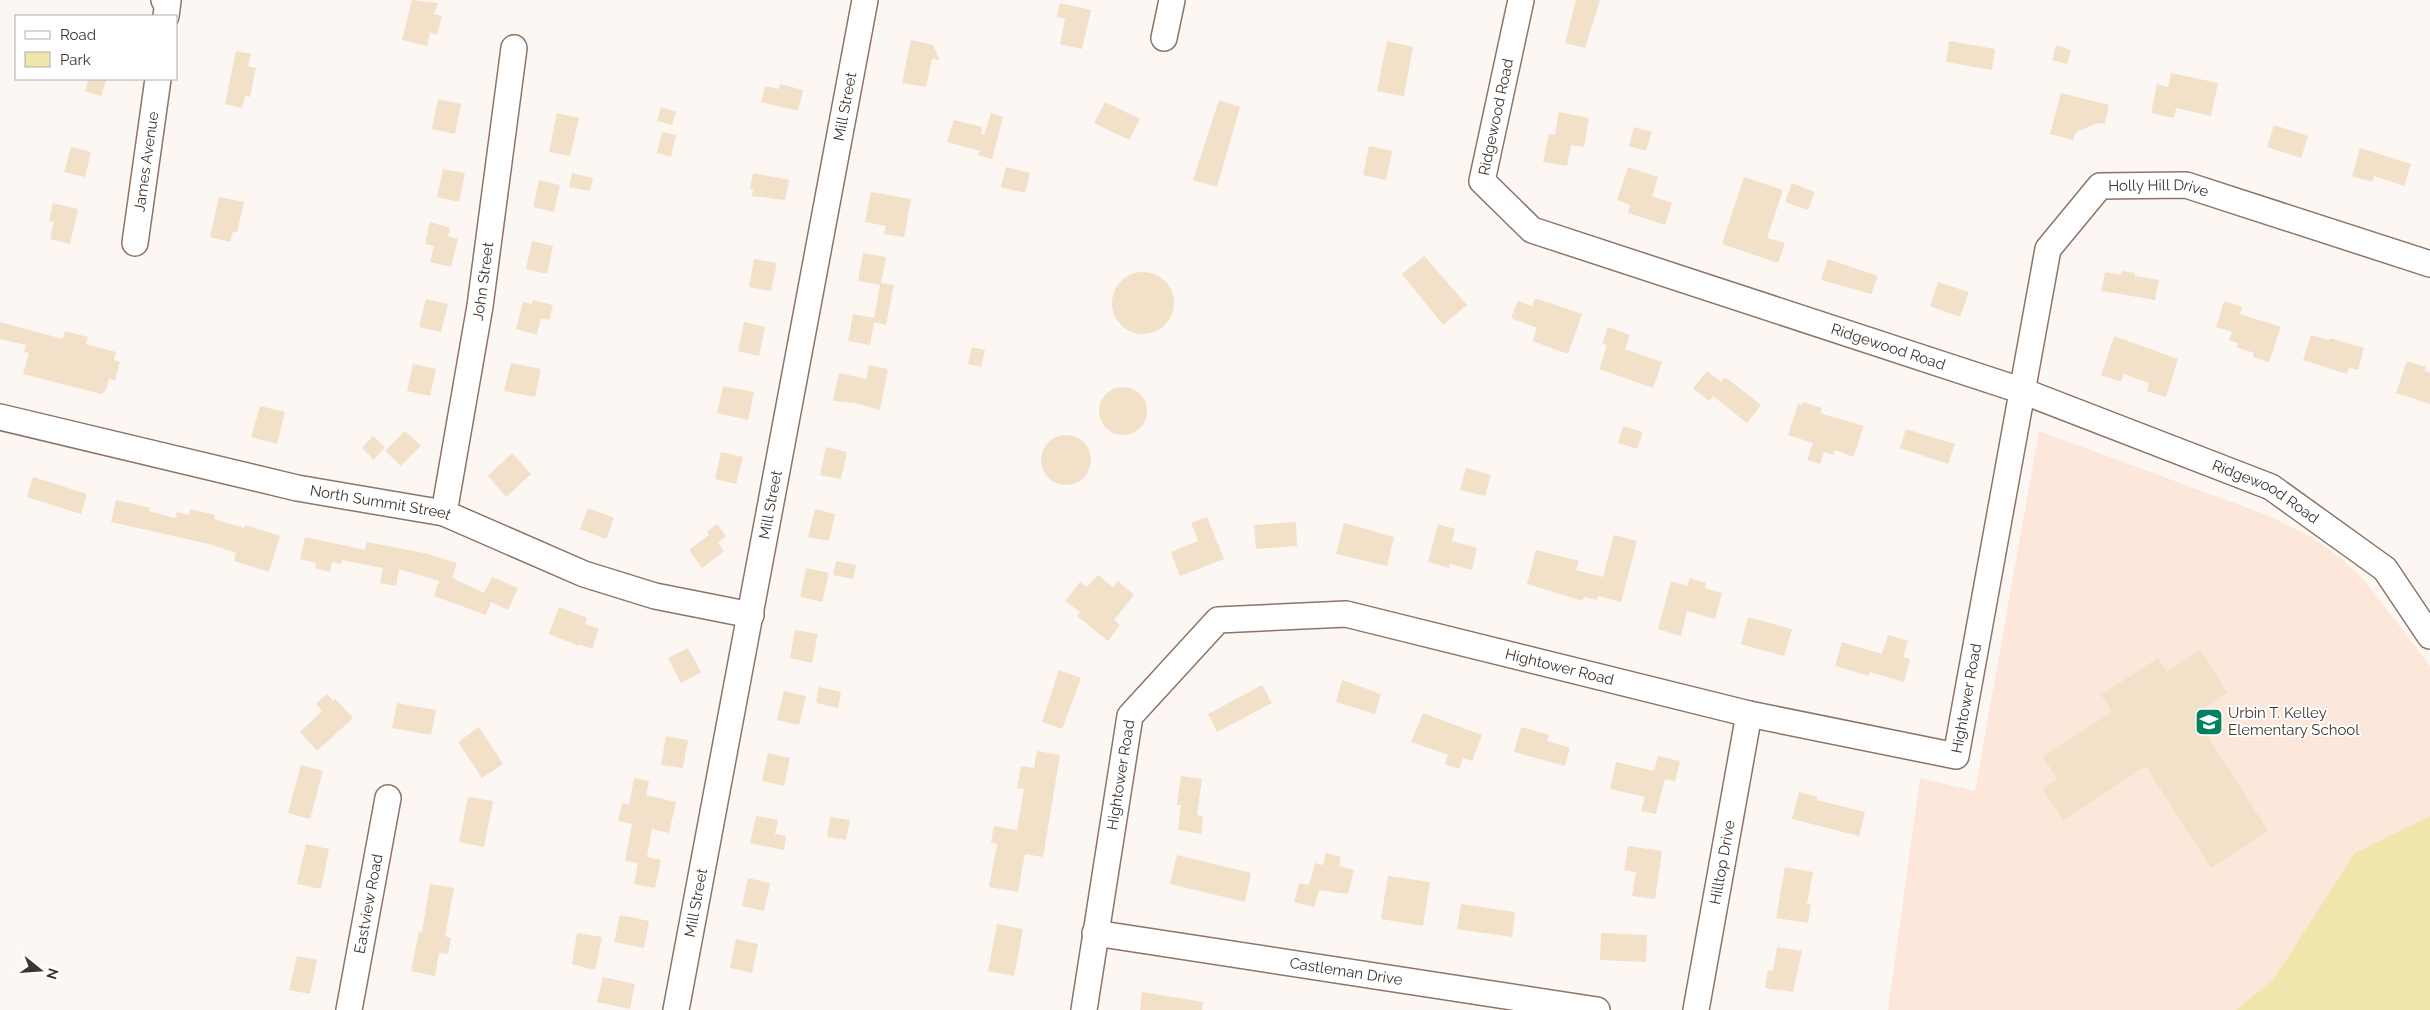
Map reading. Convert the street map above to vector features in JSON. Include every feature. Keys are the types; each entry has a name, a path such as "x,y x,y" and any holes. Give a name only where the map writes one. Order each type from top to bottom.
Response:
{"street":[{"name":"Mill Street","path":"676,1010 865,0"},
{"path":"1164,38 1172,0"},
{"name":"Ridgewood Road","path":"1521,0 1482,181 1532,230 2020,390 2271,487 2385,569 2430,636"},
{"name":"John Street","path":"444,514 480,306 514,48"},
{"name":"James Avenue","path":"135,243 158,80"},
{"name":"Holly Hill Drive","path":"2020,390 2048,250 2100,186 2186,185 2430,264"},
{"name":"Hightower Road","path":"1084,1010 1130,716 1218,620 1346,614 1749,714 1956,756 2020,390"},
{"name":"North Summit Street","path":"0,417 296,488 444,514 584,574 655,596 751,615"},
{"name":"Hilltop Drive","path":"1696,1010 1749,714"},
{"name":"Eastview Road","path":"349,1010 388,798"},
{"name":"Castleman Drive","path":"1095,933 1597,1010"}],"shaded area":[{"name":"Urbin T. Kelley Elementary School","path":"2039,431 2267,515 2312,537 2341,558 2366,582 2430,666 2430,1010 1888,1010 1920,778 1975,791"}],"green space":[{"path":"2430,816 2430,1010 2236,1010 2274,979 2355,853"}],"building":[{"path":"412,0 438,3 434,14 442,16 437,35 430,33 427,46 402,40"},
{"path":"1576,0 1600,0 1585,48 1565,43"},
{"path":"1060,3 1091,10 1082,49 1060,44 1065,19 1057,17"},
{"path":"911,40 933,45 940,60 932,59 926,87 902,83"},
{"path":"1387,41 1413,47 1404,96 1377,91"},
{"path":"1949,41 1995,49 1992,70 1946,62"},
{"path":"2056,45 2071,50 2067,64 2052,60"},
{"path":"236,51 251,54 248,66 256,68 250,97 245,96 242,108 225,104"},
{"path":"2171,73 2218,83 2211,116 2176,108 2174,118 2151,113 2157,84 2168,87"},
{"path":"89,80 107,80 101,96 85,91"},
{"path":"780,84 803,90 798,111 761,102 765,86 779,89"},
{"path":"2061,93 2109,105 2105,124 2098,123 2076,132 2073,140 2050,134"},
{"path":"438,99 461,104 455,134 432,129"},
{"path":"1219,100 1240,107 1217,187 1193,180"},
{"path":"1105,102 1140,119 1129,140 1094,123"},
{"path":"661,107 676,112 672,125 657,121"},
{"path":"1559,112 1589,118 1584,147 1571,145 1567,166 1543,162 1549,134 1555,135"},
{"path":"557,113 579,118 570,156 549,152"},
{"path":"991,113 1003,117 992,159 978,155 980,151 947,142 954,120 982,127 981,134 984,135"},
{"path":"2274,125 2308,136 2301,158 2267,147"},
{"path":"1634,127 1652,132 1646,151 1629,146"},
{"path":"662,132 676,135 671,157 657,153"},
{"path":"1369,146 1392,151 1386,180 1363,175"},
{"path":"71,147 91,152 85,177 64,172"},
{"path":"2360,148 2411,164 2404,186 2374,176 2372,182 2352,176"},
{"path":"1006,167 1030,173 1025,193 1001,187"},
{"path":"1628,167 1658,177 1652,196 1672,203 1665,225 1628,213 1630,205 1617,200"},
{"path":"443,169 465,173 459,202 437,197"},
{"path":"572,173 593,178 590,191 569,187"},
{"path":"753,173 789,180 785,200 752,196 753,189 750,189"},
{"path":"1744,177 1783,190 1767,238 1785,243 1778,263 1722,244"},
{"path":"539,180 560,185 554,212 533,207"},
{"path":"1792,183 1815,192 1808,210 1785,202"},
{"path":"871,192 911,199 904,237 884,234 886,226 865,222"},
{"path":"219,197 244,202 237,232 233,232 230,242 210,237"},
{"path":"53,203 78,209 70,244 50,239 54,222 49,221"},
{"path":"430,222 450,228 448,236 458,239 451,267 430,262 434,246 425,244"},
{"path":"532,241 553,246 547,274 526,269"},
{"path":"863,253 886,257 881,283 894,285 886,325 874,322 870,345 848,341 853,314 874,318 880,285 858,281"},
{"path":"1424,256 1467,305 1443,325 1402,274"},
{"path":"754,259 777,263 771,291 749,287"},
{"path":"1828,259 1878,276 1871,294 1821,280"},
{"path":"2122,271 2135,273 2135,276 2159,280 2155,300 2101,291 2105,272 2121,275"},
{"path":"1143,272 1155,274 1165,281 1172,291 1174,303 1172,315 1165,325 1155,332 1143,334 1131,332 1121,325 1114,315 1112,303 1114,291 1121,281 1131,274"},
{"path":"1938,282 1969,292 1960,317 1930,306"},
{"path":"1535,298 1582,314 1568,354 1532,341 1537,328 1511,318 1518,301 1532,306"},
{"path":"426,299 448,304 441,332 419,327"},
{"path":"533,300 553,305 549,320 541,318 537,335 516,329 523,302 532,304"},
{"path":"2224,301 2242,307 2240,314 2281,327 2269,362 2253,357 2254,353 2236,347 2238,343 2229,340 2232,332 2216,327"},
{"path":"0,322 63,339 65,331 88,337 86,344 116,352 114,360 120,362 115,380 109,379 106,390 101,394 23,374 29,353 24,352 26,345 0,339"},
{"path":"744,322 765,327 759,356 738,351"},
{"path":"1608,327 1630,335 1625,349 1662,362 1653,388 1599,369 1607,345 1602,344"},
{"path":"2311,335 2329,340 2330,338 2364,348 2358,370 2349,368 2347,374 2303,360"},
{"path":"2114,336 2178,359 2166,397 2147,391 2149,383 2124,374 2121,382 2101,375"},
{"path":"972,347 985,350 981,367 968,364"},
{"path":"2407,361 2426,367 2425,371 2430,372 2430,404 2396,393"},
{"path":"511,363 541,369 535,397 504,391"},
{"path":"413,364 436,369 430,396 407,391"},
{"path":"869,365 888,369 880,410 855,403 833,401 839,373 866,379"},
{"path":"1707,371 1721,382 1725,377 1761,405 1747,423 1713,396 1709,401 1693,388"},
{"path":"723,386 754,392 748,420 717,413"},
{"path":"1118,387 1128,387 1137,391 1143,397 1147,411 1143,425 1137,431 1128,435 1118,435 1109,431 1103,425 1099,416 1099,406 1103,397 1109,391"},
{"path":"1803,402 1822,408 1820,413 1864,426 1853,457 1835,450 1833,455 1824,452 1820,464 1807,460 1813,443 1788,435 1798,404 1802,405"},
{"path":"260,406 285,412 277,444 251,437"},
{"path":"1623,426 1643,432 1637,449 1618,443"},
{"path":"1906,429 1955,444 1948,464 1900,448"},
{"path":"405,431 421,446 401,466 385,451"},
{"path":"1061,435 1071,435 1084,442 1091,455 1091,465 1084,478 1071,485 1061,485 1052,481 1045,474 1041,465 1041,455 1045,446 1052,439"},
{"path":"373,436 385,447 374,460 362,448"},
{"path":"826,447 847,452 841,479 820,475"},
{"path":"721,452 743,457 736,484 715,479"},
{"path":"512,453 531,474 506,497 488,476"},
{"path":"1466,468 1491,475 1485,496 1460,490"},
{"path":"33,477 87,494 81,514 27,497"},
{"path":"116,500 150,508 149,511 175,518 177,512 189,515 190,509 215,515 214,519 244,528 245,525 280,536 269,572 234,561 236,553 209,544 111,522"},
{"path":"588,508 614,518 606,539 580,529"},
{"path":"815,509 835,514 829,541 808,537"},
{"path":"1207,517 1224,559 1180,576 1171,552 1198,541 1191,523"},
{"path":"1296,522 1297,546 1256,549 1254,525"},
{"path":"1344,523 1394,537 1387,566 1336,554"},
{"path":"717,524 726,536 718,543 724,551 702,568 689,550 709,535 707,532"},
{"path":"1438,524 1455,529 1452,541 1477,548 1472,570 1450,564 1449,568 1428,562"},
{"path":"1614,535 1637,541 1621,602 1598,596 1597,600 1584,597 1583,601 1527,584 1536,550 1579,561 1576,570 1603,577"},
{"path":"305,537 365,550 367,542 424,553 457,563 452,578 484,593 492,577 518,588 508,610 491,602 486,615 434,596 439,581 399,569 396,586 380,583 383,568 342,560 341,564 332,562 330,572 315,568 316,563 300,559"},
{"path":"836,561 856,565 853,579 833,575"},
{"path":"806,568 829,573 822,602 800,597"},
{"path":"1098,575 1113,587 1118,581 1134,595 1114,620 1120,625 1108,641 1077,616 1080,612 1065,601 1080,582 1087,587"},
{"path":"1690,578 1706,583 1705,588 1722,593 1715,619 1687,611 1681,636 1658,629 1671,581 1687,586"},
{"path":"559,607 587,618 585,624 599,629 592,649 549,634"},
{"path":"1748,617 1792,629 1784,656 1741,644"},
{"path":"795,630 818,634 812,663 790,658"},
{"path":"1888,635 1908,641 1903,657 1910,659 1904,682 1870,672 1869,676 1835,666 1842,642 1882,654"},
{"path":"688,648 701,672 681,683 668,658"},
{"path":"2200,650 2227,693 2194,715 2268,831 2211,868 2146,766 2063,820 2043,789 2058,779 2043,757 2112,712 2101,695 2158,658 2167,672"},
{"path":"1059,670 1081,678 1062,729 1042,722"},
{"path":"1342,680 1381,694 1375,714 1336,702"},
{"path":"1262,685 1272,703 1217,732 1208,714"},
{"path":"819,687 841,692 838,708 816,703"},
{"path":"784,691 806,696 799,725 777,720"},
{"path":"327,694 333,701 335,699 353,718 317,751 300,732 322,711 316,704"},
{"path":"397,703 436,710 431,735 392,728"},
{"path":"1423,713 1482,735 1472,761 1463,758 1459,769 1445,764 1448,755 1411,742"},
{"path":"479,727 503,764 482,778 458,742"},
{"path":"1521,727 1549,735 1547,741 1570,748 1565,766 1514,752"},
{"path":"666,736 688,740 683,768 661,765"},
{"path":"1037,751 1060,755 1043,857 1025,854 1018,892 989,887 997,844 991,842 994,826 1017,830 1024,789 1017,788 1021,766 1034,768"},
{"path":"768,753 790,758 784,786 762,781"},
{"path":"1658,756 1680,761 1675,781 1665,779 1656,814 1641,811 1645,797 1610,789 1616,762 1654,771"},
{"path":"301,765 323,771 310,819 288,813"},
{"path":"1181,776 1202,779 1197,815 1203,816 1201,834 1178,830 1181,805 1177,805"},
{"path":"634,778 649,781 646,795 676,802 669,833 652,829 647,857 661,860 655,888 634,884 638,863 625,861 632,824 618,821 622,803 629,805"},
{"path":"1799,792 1818,797 1817,800 1865,812 1859,836 1792,819"},
{"path":"468,797 493,801 484,847 459,842"},
{"path":"756,816 778,820 775,834 786,836 784,850 750,843"},
{"path":"830,817 850,820 846,840 827,837"},
{"path":"306,844 329,849 321,889 297,884"},
{"path":"1628,846 1662,851 1655,899 1632,896 1636,872 1624,870"},
{"path":"1326,853 1341,857 1339,866 1354,870 1348,894 1319,890 1314,907 1294,902 1299,883 1309,885 1315,863 1323,865"},
{"path":"1177,855 1251,873 1245,902 1170,884"},
{"path":"1785,867 1813,872 1807,904 1811,904 1808,923 1776,918"},
{"path":"1388,876 1430,882 1423,926 1381,919"},
{"path":"748,878 770,883 764,911 742,906"},
{"path":"430,884 454,888 445,936 451,938 448,954 439,953 435,976 411,971 419,931 422,932"},
{"path":"1461,904 1515,912 1512,937 1457,929"},
{"path":"620,915 649,921 644,948 614,942"},
{"path":"997,924 1023,929 1014,976 988,971"},
{"path":"577,933 602,937 595,970 572,964"},
{"path":"1601,933 1647,935 1646,962 1600,960"},
{"path":"736,939 758,944 752,973 730,968"},
{"path":"1777,947 1802,951 1793,992 1765,988 1768,970 1773,971"},
{"path":"297,956 317,960 310,994 289,990"},
{"path":"603,977 635,984 630,1009 597,1002"},
{"path":"1142,992 1203,1002 1202,1010 1140,1010"}],"place":[{"name":"Urbin T. Kelley Elementary School","path":"2209,722"}]}
